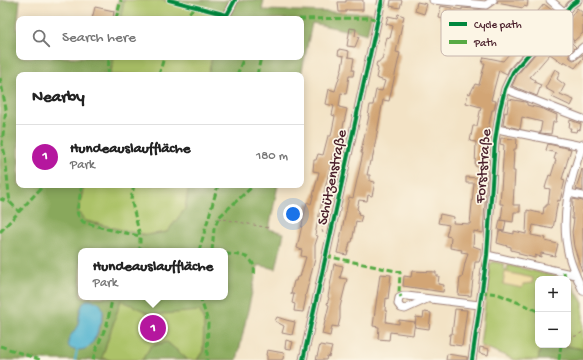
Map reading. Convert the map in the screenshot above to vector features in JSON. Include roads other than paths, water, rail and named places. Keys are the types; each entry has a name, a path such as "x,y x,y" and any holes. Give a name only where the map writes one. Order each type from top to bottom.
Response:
{"street":[{"path":"227,15 235,0"},
{"name":"Schützenstraße","path":"303,360 382,0"},
{"path":"433,0 486,4 493,0"},
{"path":"550,0 562,10"},
{"name":"Forststraße","path":"566,10 578,0"},
{"path":"574,55 582,47"},
{"name":"Forststraße","path":"472,360 487,256 497,129 500,109 505,88 513,72 527,56"},
{"path":"505,88 583,119"},
{"path":"497,129 583,145 571,179 565,212 564,235 569,258 583,290"},
{"path":"569,193 583,196"},
{"path":"487,256 575,274"},
{"path":"427,299 479,305"}],"water":[{"path":"86,300 93,300 101,305 103,313 101,323 96,336 87,348 74,350 69,347 68,340 77,327 81,308"}],"waterway":[{"path":"75,360 77,350"}],"place":[{"name":"Hundeauslauffläche","path":"153,328"}]}
